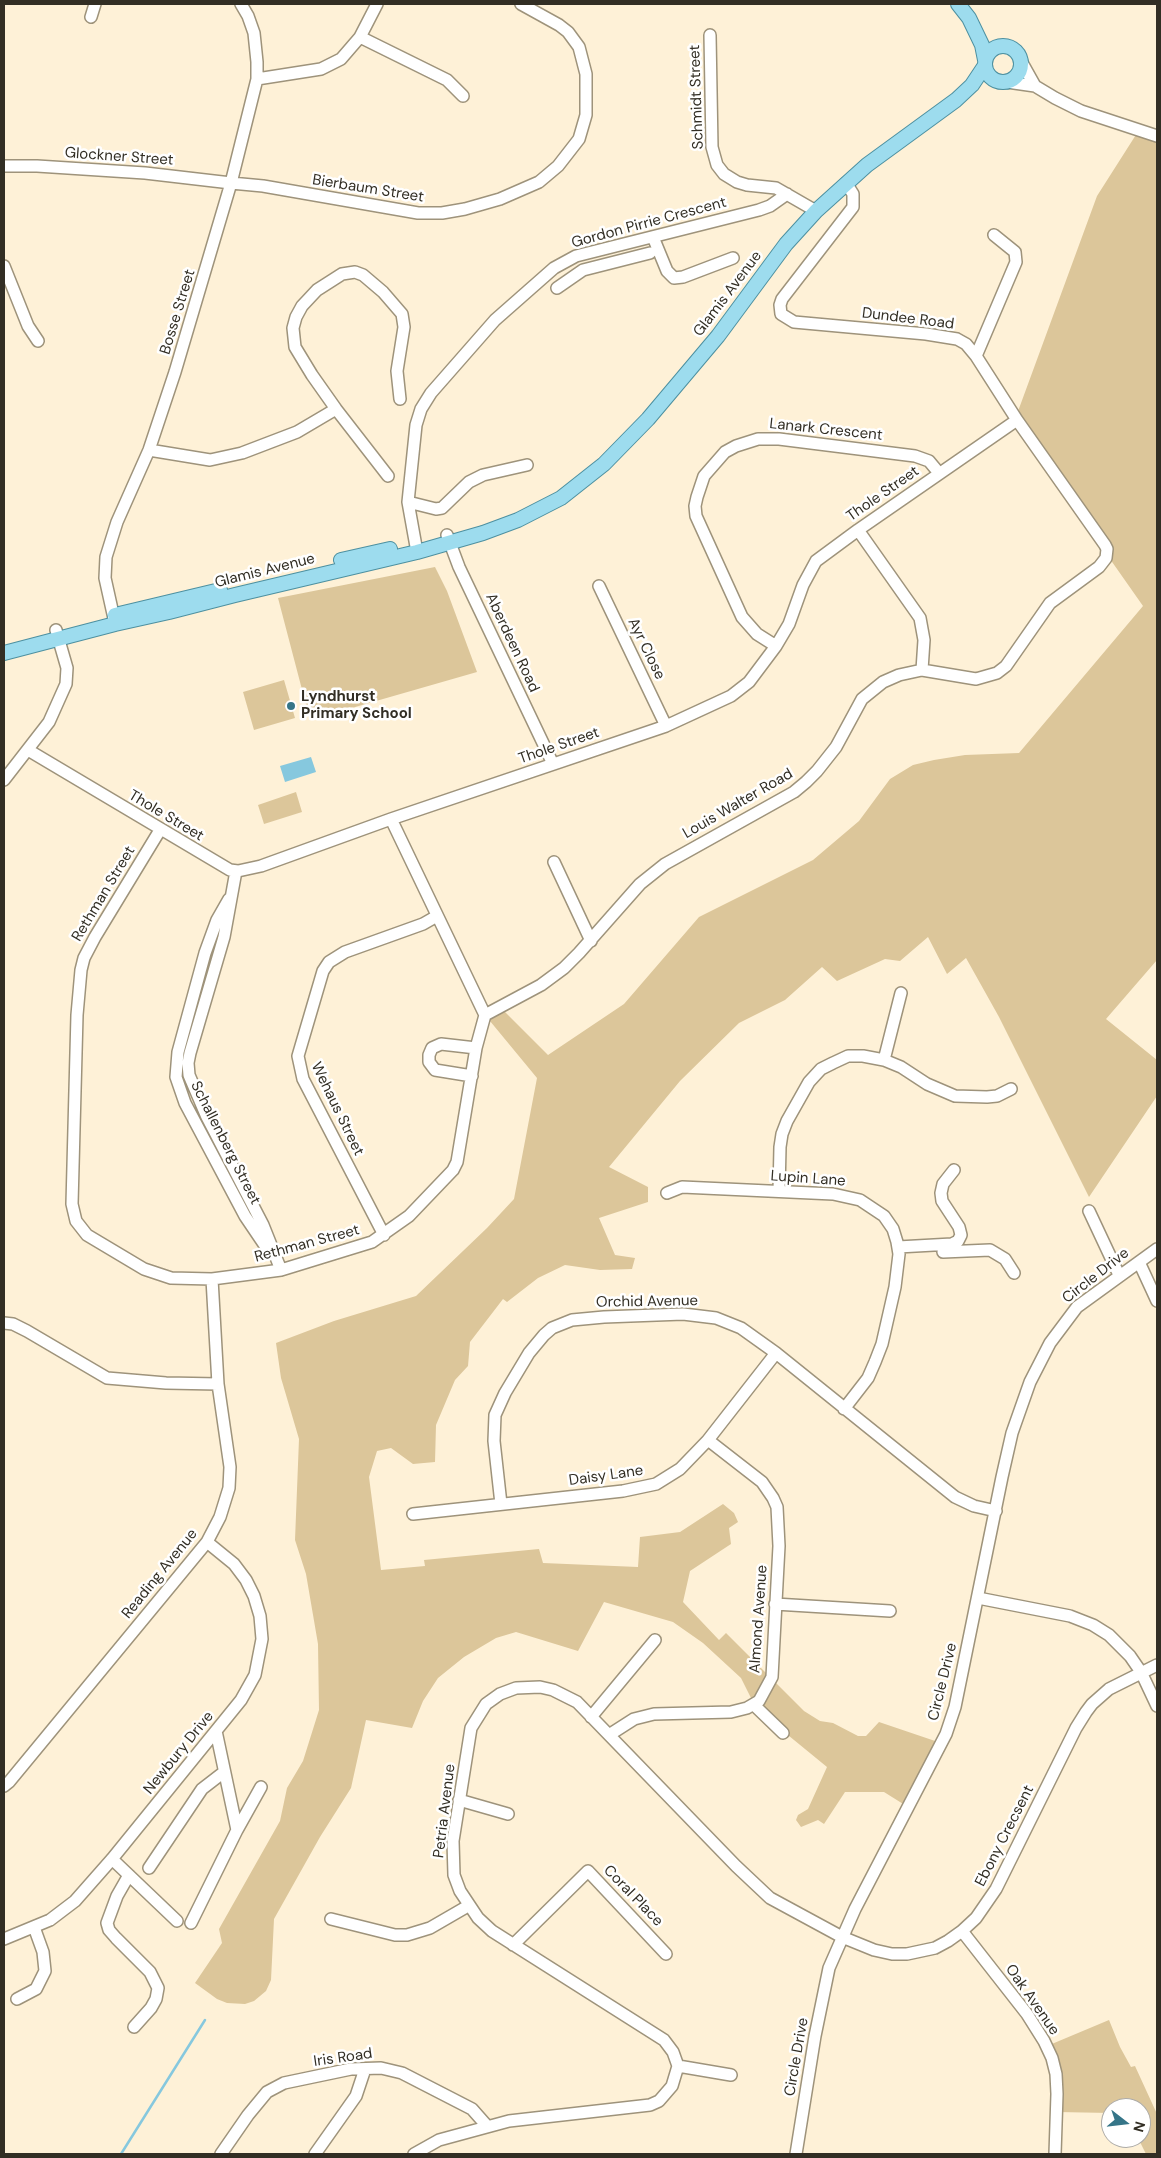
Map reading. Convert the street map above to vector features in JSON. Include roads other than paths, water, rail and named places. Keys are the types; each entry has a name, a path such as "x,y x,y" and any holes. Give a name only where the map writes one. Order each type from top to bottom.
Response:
{"main road":[{"path":"958,4 992,41 1014,50 1021,62 1018,74 1001,82 988,76 982,45 969,18"},
{"path":"984,63 991,50 1001,46"},
{"name":"Glamis Avenue","path":"4,645 58,634 114,619 416,548 449,538 483,533 518,520 561,498 604,464 648,418 718,336 786,244 816,211 867,165 956,100 972,85 984,63"},
{"name":"Glamis Avenue","path":"956,100 1001,82"},
{"name":"Glamis Avenue","path":"4,653 58,634"}],"street":[{"path":"91,17 95,4"},
{"name":"Bosse Street","path":"114,619 105,578 106,556 117,522 149,450 191,323 231,183 257,79 254,33 241,4"},
{"path":"257,79 321,69 332,64 351,49 360,37 377,4"},
{"name":"Bierbaum Street","path":"231,183 432,214 465,209 500,199 539,182 558,166 579,139 586,115 586,74 579,47 568,32 547,17 521,4"},
{"name":"Schmidt Street","path":"710,35 710,110 714,158 724,174 737,182 746,185 776,188 816,211"},
{"path":"360,37 447,80 463,96"},
{"path":"1021,62 1035,86"},
{"path":"1001,82 1035,86 1068,106 1157,136"},
{"name":"Glockner Street","path":"4,166 37,166 145,173 231,183"},
{"name":"Dundee Road","path":"846,183 853,194 853,207 782,299 780,305 781,314 794,322 948,337 962,342 976,356 1104,545 1107,555"},
{"name":"Gordon Pirrie Crescent","path":"416,548 408,502 413,442 421,409 443,377 495,320 554,268 576,256 759,210 770,206 788,194"},
{"path":"976,356 1016,262 1015,252 994,235"},
{"path":"653,237 666,271 674,278 683,277 733,258"},
{"path":"557,288 583,270 650,253"},
{"path":"4,266 28,326 38,340"},
{"path":"388,476 336,409 295,347 293,328 298,313 313,295 347,272 363,275 383,292 402,314 404,327 397,371 400,399"},
{"path":"149,450 210,460 242,453 297,432 336,409"},
{"name":"Thole Street","path":"28,750 230,870 236,871 261,866 391,819 666,726 741,690 776,646 789,624 812,566 826,552 1018,420"},
{"name":"Lanark Crescent","path":"776,646 757,634 742,617 696,516 695,506 704,476 725,452 736,446 758,439 778,439 915,456 929,460 939,473"},
{"path":"408,502 442,508 469,482 483,474 527,465"},
{"path":"858,530 920,618 924,640 922,670"},
{"name":"Aberdeen Road","path":"449,538 459,567 553,764"},
{"name":"Louis Walter Road","path":"485,1015 541,985 564,968 640,884 665,864 794,792 806,782 827,760 858,704 870,692 888,679 922,670 976,679 997,673 1006,666 1050,603 1099,567 1107,555"},
{"name":"Ayr Close","path":"599,586 666,726"},
{"path":"4,780 53,715 66,684 67,668 58,634"},
{"path":"391,819 485,1015"},
{"name":"Rethman Street","path":"160,830 84,958 77,1008 72,1204 76,1221 87,1234 144,1269 171,1278 212,1279 254,1275 281,1270 367,1244 384,1235 409,1216 453,1170 458,1158 476,1048 485,1015"},
{"path":"554,862 591,940"},
{"name":"Schallenberg Street","path":"236,871 224,937 190,1053 189,1075 207,1117 263,1225 281,1270"},
{"name":"Wehaus Street","path":"384,1235 303,1079 298,1056 323,971 329,962 345,952 423,924 437,916"},
{"path":"884,1060 901,994"},
{"path":"472,1076 435,1070 429,1062 428,1055 432,1048 440,1044 476,1048"},
{"path":"778,1191 782,1134 787,1121 809,1082 822,1069 848,1056 863,1056 884,1060 901,1067 926,1084 955,1096 997,1096 1010,1089"},
{"path":"898,1251 952,1244 958,1241 961,1236 959,1227 941,1196 943,1184 954,1170"},
{"name":"Lupin Lane","path":"667,1193 682,1187 832,1194 860,1200 884,1216 893,1229 898,1251 895,1287 882,1344 868,1378 844,1409"},
{"path":"1089,1211 1119,1275"},
{"name":"Circle Drive","path":"796,2154 818,2021 829,1968 842,1937 946,1734 955,1707 1008,1451 1020,1408 1030,1382 1050,1343 1077,1307 1157,1248"},
{"path":"898,1251 990,1250 1005,1259 1014,1274"},
{"path":"1139,1262 1157,1301"},
{"name":"Reading Avenue","path":"4,1786 207,1542 220,1517 229,1488 230,1474 218,1384 212,1279"},
{"name":"Orchid Avenue","path":"501,1504 494,1441 496,1415 504,1393 529,1353 552,1328 572,1320 604,1316 704,1315 728,1321 742,1328 776,1353 955,1497 974,1506 996,1511"},
{"path":"4,1323 20,1327 107,1378 166,1383 218,1384"},
{"name":"Daisy Lane","path":"413,1514 623,1491 656,1484 680,1469 708,1440 776,1353"},
{"name":"Almond Avenue","path":"708,1440 755,1476 773,1498 777,1508 779,1528 772,1677 764,1694 754,1705"},
{"name":"Newbury Drive","path":"4,1939 50,1920 75,1901 112,1859 241,1700 255,1675 262,1649 262,1628 258,1605 246,1580 234,1564 207,1542"},
{"path":"978,1598 1070,1616 1093,1625 1120,1645 1141,1672 1157,1706"},
{"path":"775,1604 890,1611"},
{"path":"591,1717 655,1640"},
{"name":"Ebony Crecsent","path":"842,1937 874,1950 892,1954 907,1954 935,1948 962,1931 976,1918 991,1896 1076,1728 1086,1712 1092,1704 1109,1690 1157,1665"},
{"name":"Petria Avenue","path":"678,2066 673,2052 664,2040 492,1931 468,1906 454,1875 453,1841 471,1728 486,1704 500,1694 528,1686 554,1690 577,1702 761,1891 776,1902 842,1937"},
{"path":"609,1735 634,1718 654,1714 731,1712 754,1705 783,1733"},
{"path":"216,1731 237,1830"},
{"path":"149,1868 202,1789 224,1772"},
{"path":"191,1923 237,1830 261,1787"},
{"path":"459,1800 508,1814"},
{"path":"112,1859 177,1921"},
{"name":"Coral Place","path":"513,1945 588,1871 666,1954"},
{"path":"129,1875 117,1896 107,1924 109,1930 116,1938 150,1972 158,1988 151,2008 134,2027"},
{"path":"331,1918 395,1935 407,1935 430,1928 468,1906"},
{"path":"17,1999 36,1989 45,1971 43,1952 34,1927"},
{"name":"Oak Avenue","path":"962,1931 1027,2014 1052,2058 1058,2094 1054,2154"},
{"path":"414,2154 439,2140 487,2126 537,2117 650,2105 659,2101 672,2086 678,2066 730,2075"},
{"path":"315,2154 356,2096 364,2068"},
{"name":"Iris Road","path":"221,2154 248,2115 267,2092 284,2084 351,2069 381,2068 402,2073 472,2109 487,2126"}],"water":[{"path":"311,757 316,772 285,782 280,766"}],"waterway":[{"path":"121,2154 205,2020"}],"place":[{"name":"Lyndhurst Primary School","path":"291,706"}]}
